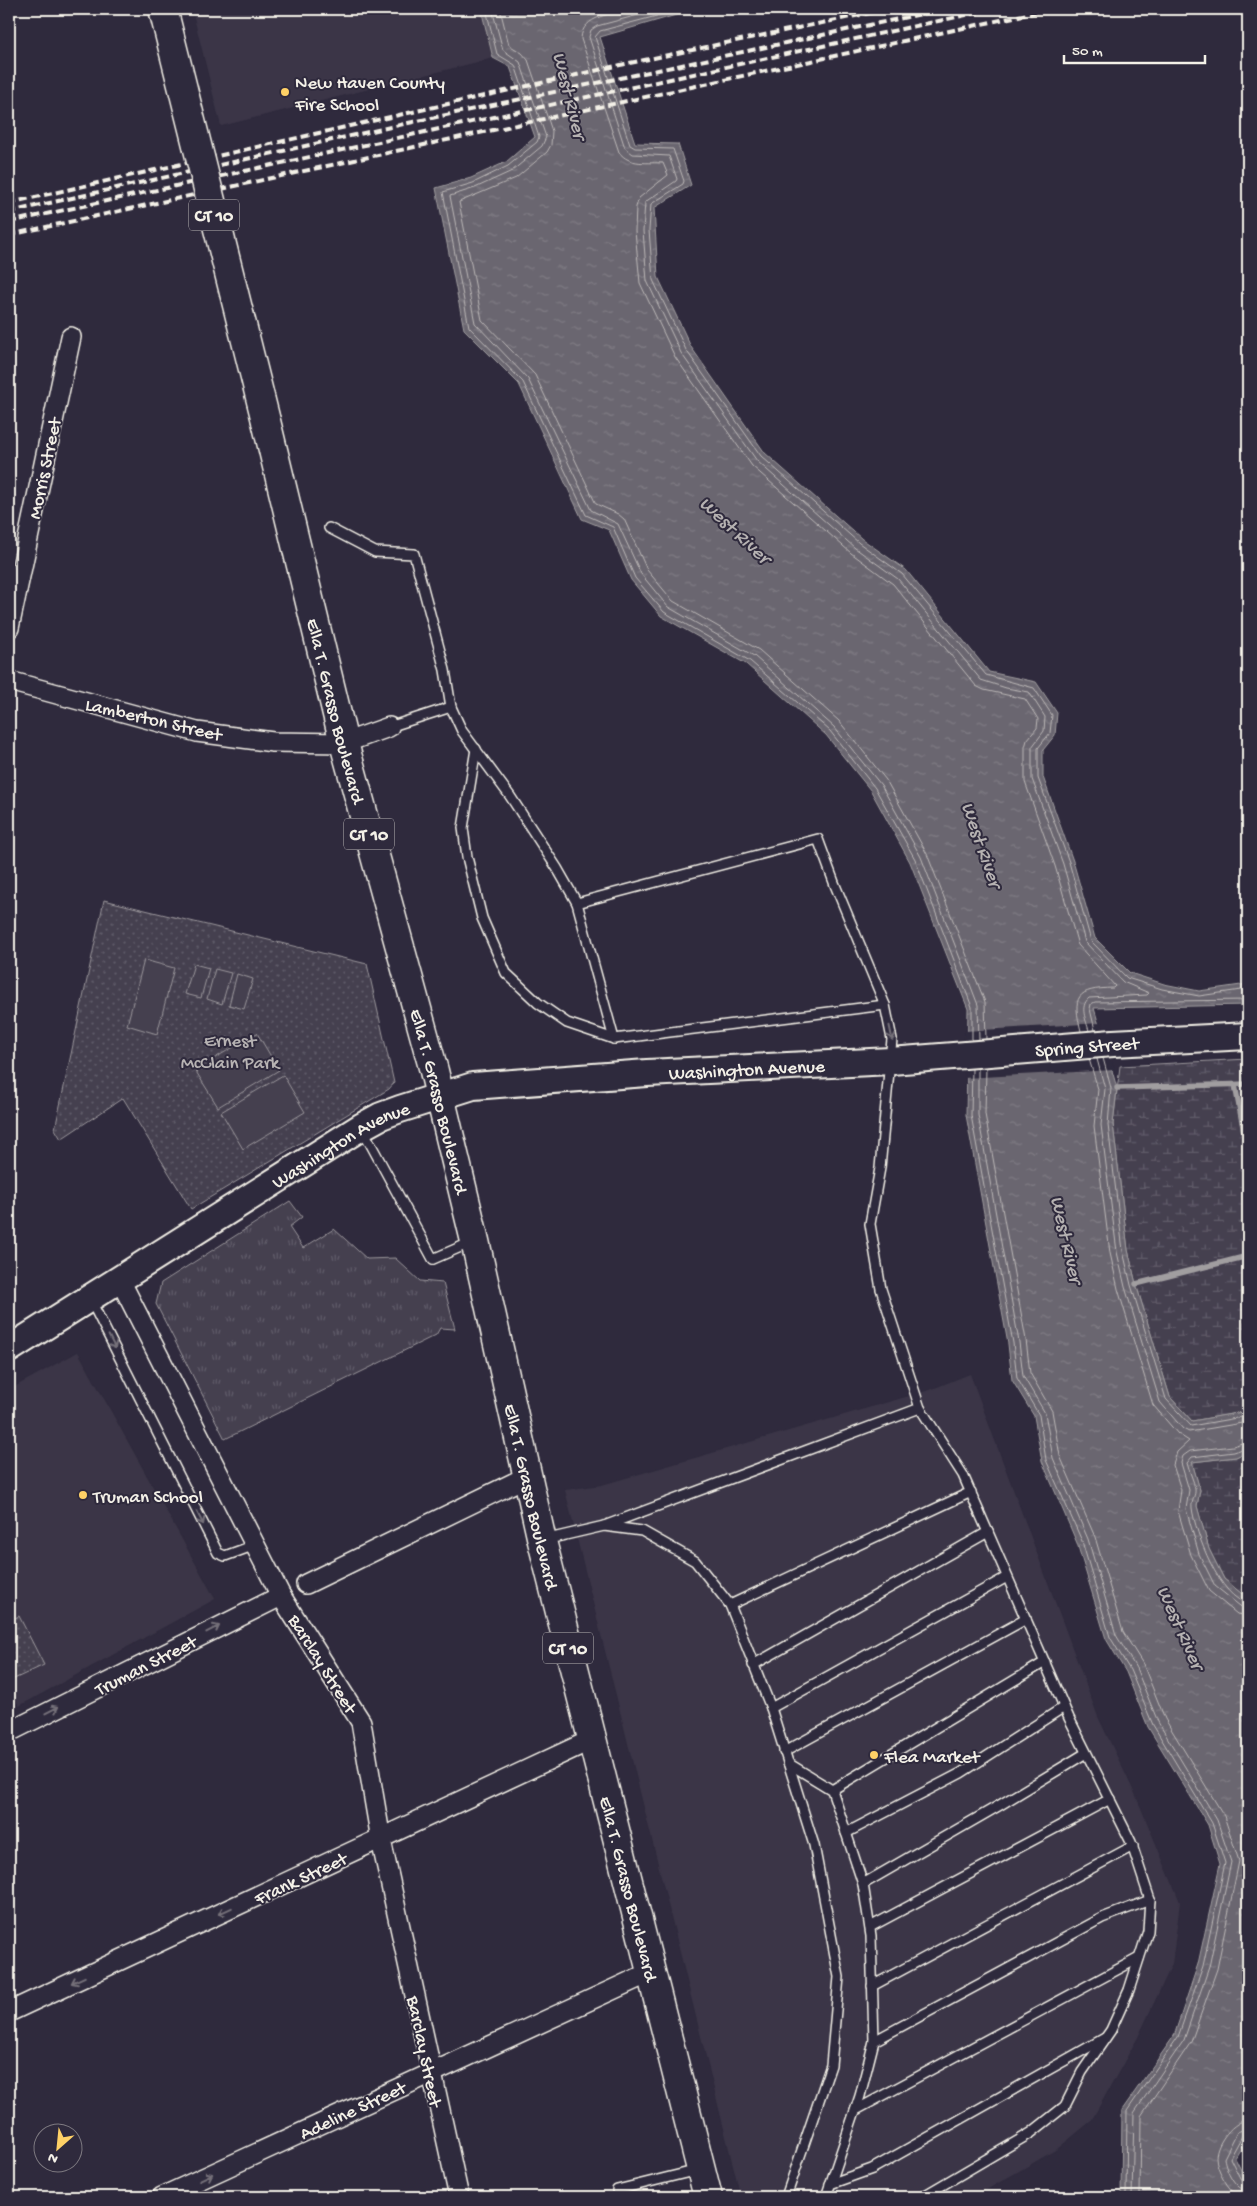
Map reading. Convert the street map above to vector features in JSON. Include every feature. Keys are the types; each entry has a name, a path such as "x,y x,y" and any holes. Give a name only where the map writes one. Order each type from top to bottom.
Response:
{"main road":[{"name":"Ella T. Grasso Boulevard","path":"163,9 344,743 440,1096 475,1241 542,1541 708,2197"},
{"name":"Spring Street","path":"926,1058 1113,1043 1248,1036"},
{"name":"Washington Avenue","path":"9,1349 361,1127 381,1116 440,1096 473,1086 608,1076 891,1062 926,1058"}],"street":[{"name":"Morris Street","path":"9,628 71,337"},
{"name":"Lamberton Street","path":"9,682 197,732 273,742 344,743 390,727"},
{"name":"Barclay Street","path":"120,1280 281,1596 361,1722 381,1840 459,2197"},
{"path":"306,1584 528,1476"},
{"name":"Truman Street","path":"9,1731 281,1596"},
{"name":"Frank Street","path":"9,2012 381,1840 591,1740"},
{"name":"Adeline Street","path":"162,2197 651,1972"}],"lane":[{"path":"329,528 375,552 414,554 445,670 451,707 462,731 557,868 577,903 614,1039"},
{"path":"390,727 451,707"},
{"path":"476,749 462,828 482,918 506,973 538,1003 566,1023 614,1039 885,1005"},
{"path":"577,903 818,839 885,1005 893,1042 880,1168 870,1224 881,1289 920,1408 963,1475 1064,1707 1132,1846 1150,1900 1148,1931 1129,1990 1106,2037 1082,2072 1065,2106 1031,2133 922,2197"},
{"path":"361,1127 433,1259 475,1241"},
{"path":"90,1298 218,1553 225,1556 255,1545"},
{"path":"542,1541 604,1526 920,1408"},
{"path":"730,1605 970,1492"},
{"path":"604,1526 642,1531 695,1562 730,1605 770,1708 814,1845 839,1977 832,2065 786,2197"},
{"path":"753,1665 988,1532"},
{"path":"770,1708 1008,1577"},
{"path":"784,1752 1026,1619"},
{"path":"832,1790 1045,1662"},
{"path":"846,1833 961,1773 1064,1707"},
{"path":"863,1884 1000,1806 1086,1752"},
{"path":"788,1763 832,1790 863,1884 870,1927 874,2041 856,2110 826,2197"},
{"path":"870,1927 1110,1800"},
{"path":"872,1986 1132,1846"},
{"path":"874,2041 1102,1918 1150,1900"},
{"path":"856,2110 1139,1958"},
{"path":"830,2184 872,2169 1106,2037"},
{"path":"619,2197 617,2190 701,2170"}],"shaded area":[{"name":"New Haven County Fire School","path":"192,9 481,9 493,58 221,126"},
{"name":"Truman School","path":"78,1352 215,1599 19,1706 9,1687 9,1390"},
{"name":"Flea Market","path":"970,1374 1098,1717 1135,1794 1180,1902 1172,1964 1138,2037 1091,2121 1057,2149 974,2197 741,2197 565,1490 602,1485 930,1390"}],"green space":[{"name":"Ernest McClain Park","path":"104,900 367,964 394,1083 389,1089 191,1209 123,1098 61,1139 55,1129"},
{"path":"144,960 174,968 157,1034 127,1025"},
{"path":"194,964 209,968 201,998 185,994"},
{"path":"215,969 231,973 222,1004 207,999"},
{"path":"237,974 253,979 244,1009 229,1005"},
{"path":"257,1033 279,1070 218,1107 195,1070"},
{"path":"1248,1059 1248,1411 1192,1421 1170,1397 1136,1284 1128,1250 1113,1124 1120,1066"},
{"path":"283,1075 305,1112 243,1149 221,1112"},
{"path":"290,1201 302,1217 289,1227 303,1248 334,1229 367,1259 395,1258 420,1281 443,1283 455,1329 440,1328 436,1335 225,1439 156,1304 161,1283"},
{"path":"1248,1451 1248,1599 1224,1579 1209,1549 1197,1506 1200,1490 1192,1462 1236,1457"},
{"path":"19,1616 44,1665 12,1680 9,1679 9,1621"}],"water":[{"name":"West River","path":"481,9 697,9 600,37 635,143 678,144 691,185 654,208 658,277 691,347 765,453 862,539 906,570 989,672 1036,682 1057,713 1055,735 1043,750 1043,777 1073,861 1095,938 1130,973 1164,984 1199,991 1248,984 1248,1005 1094,1008 1117,1088 1113,1124 1128,1250 1136,1284 1170,1397 1192,1421 1248,1411 1248,1451 1236,1457 1192,1462 1200,1490 1197,1506 1209,1549 1224,1579 1248,1599 1248,2136 1235,2158 1248,2184 1248,2197 1121,2197 1122,2110 1174,2036 1198,1964 1220,1864 1208,1825 1148,1727 1126,1672 1106,1639 1077,1543 1042,1461 1034,1416 1012,1380 1008,1344 966,1115 968,1009 910,862 871,791 826,735 746,664 661,616 631,580 609,530 582,519 519,384 464,329 436,188 471,178 506,162 535,137 510,67 493,58"}],"pier":[{"path":"1101,1023 1114,1070 964,1078 965,1031"}],"waterway":[{"path":"1117,1088 1248,1084"},
{"path":"1235,1085 1248,1153"},
{"path":"1136,1284 1248,1256"}],"railway":[{"path":"9,203 625,64 889,9"},
{"path":"9,212 413,122 945,9"},
{"path":"9,222 994,9"},
{"path":"9,235 1051,9"}],"place":[{"name":"New Haven County Fire School","path":"285,92"},
{"name":"Truman School","path":"83,1495"},
{"name":"Flea Market","path":"874,1755"}]}
